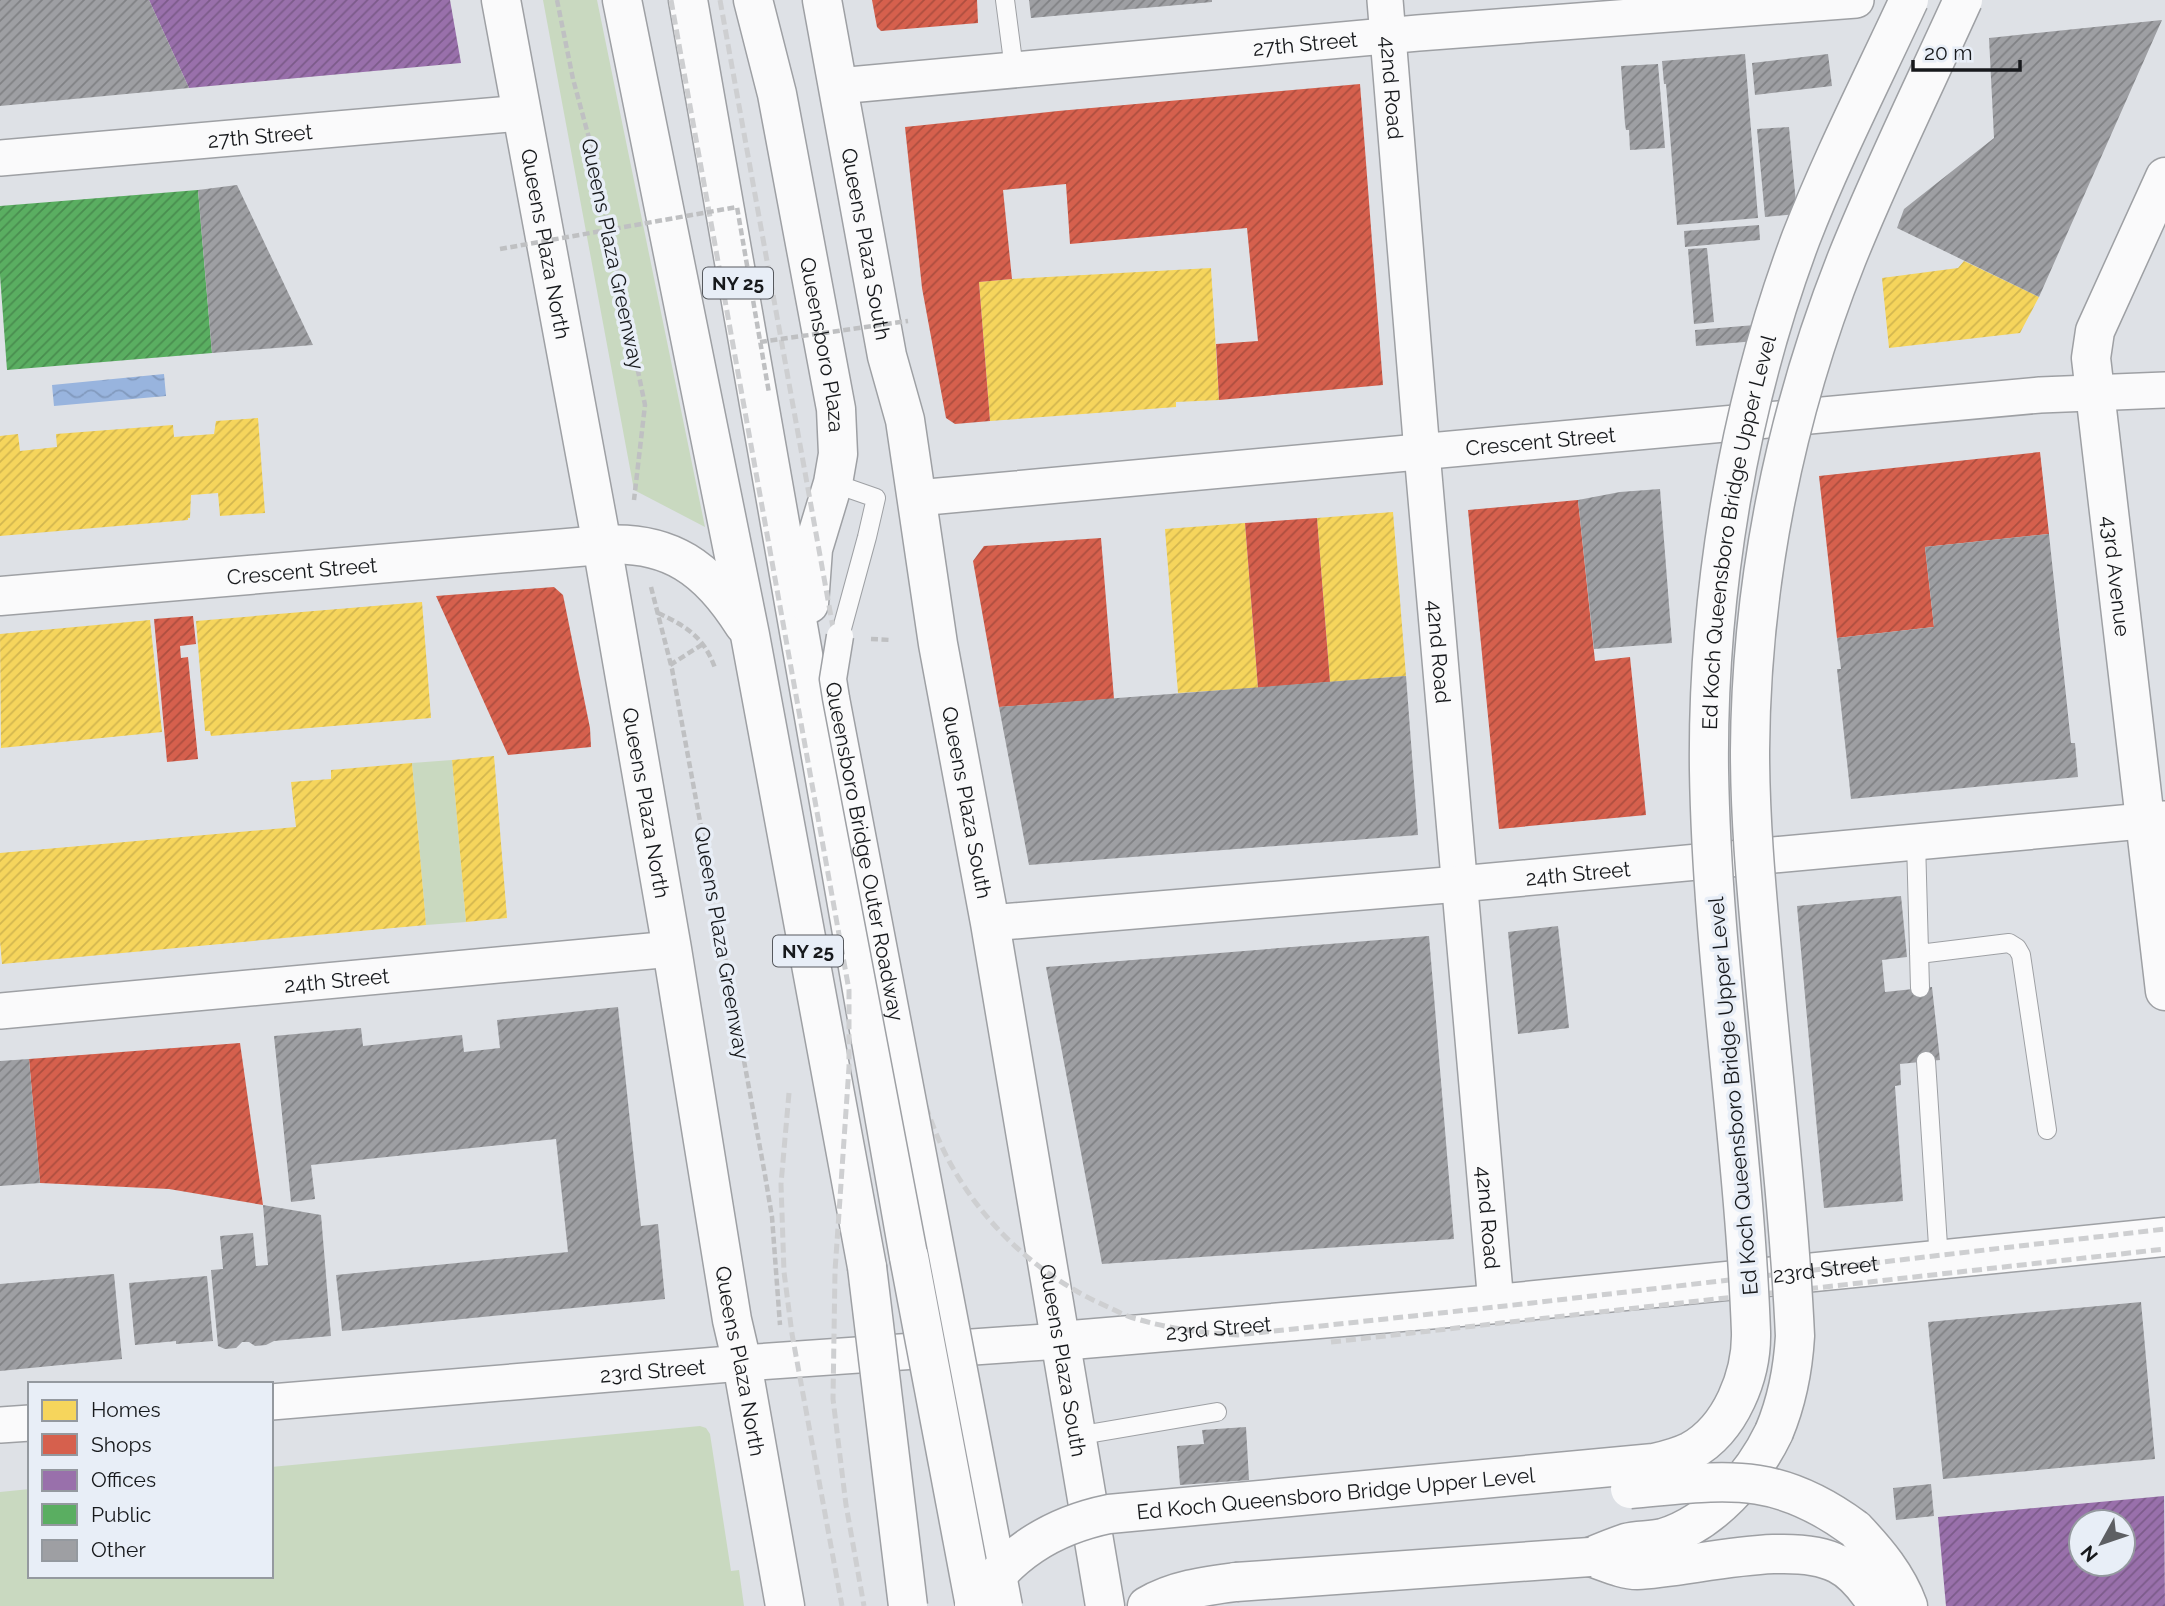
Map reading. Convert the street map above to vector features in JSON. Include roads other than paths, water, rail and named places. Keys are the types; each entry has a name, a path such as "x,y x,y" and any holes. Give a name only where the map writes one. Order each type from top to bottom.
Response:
{"main road":[{"name":"Queens Plaza North","path":"501,0 603,545 732,1320 785,1606"},
{"name":"NY 25","path":"622,0 750,635 867,1267 908,1606"},
{"name":"NY 25","path":"688,0 809,690 926,1254 974,1606"},
{"name":"Queensboro Plaza","path":"753,0 777,94 836,409 838,454 833,483 813,549 809,582 809,690"},
{"path":"768,0 777,94"},
{"name":"Queens Plaza South","path":"822,0 887,356 905,420 938,644 990,923 1105,1606"},
{"name":"Ed Koch Queensboro Bridge Upper Level","path":"974,1606 991,1581 1025,1549 1060,1528 1084,1519 1110,1514 1654,1463 1682,1455 1707,1440 1731,1407 1747,1369 1751,1332 1711,828 1710,708 1718,590 1746,428 1772,324 1811,215 1909,0"},
{"name":"Ed Koch Queensboro Bridge Upper Level","path":"1147,1606 1173,1594 1198,1587 1590,1556 1627,1543 1663,1538 1685,1529 1717,1505 1753,1468 1765,1451 1788,1392 1793,1369 1795,1336 1751,802 1751,702 1762,584 1779,481 1791,430 1826,314 1866,213 1963,0"},
{"name":"43rd Avenue","path":"2165,177 2095,331 2091,358 2155,821 2165,991"},
{"name":"Crescent Street","path":"0,596 619,544 652,547 686,563 717,589 750,635"},
{"name":"23rd Street","path":"1060,1341 1496,1304 2165,1237"},
{"path":"1007,1606 1027,1576 1042,1563 1070,1547 1099,1536 1732,1481 1786,1490 1832,1512 1875,1550 1892,1573 1908,1606"},
{"path":"1590,1556 1634,1570 1777,1554 1811,1556 1826,1559 1850,1571 1878,1606"}],"street":[{"name":"42nd Road","path":"1385,0 1496,1304"},
{"name":"27th Street","path":"838,86 1389,35 1856,0"},
{"name":"27th Street","path":"0,158 521,113"},
{"name":"Crescent Street","path":"917,498 2040,395 2165,390"},
{"name":"Queensboro Bridge Outer Roadway","path":"840,636 833,679 926,1254 1007,1606"},
{"name":"24th Street","path":"990,923 2155,821"},
{"name":"24th Street","path":"0,1011 672,949"},
{"name":"23rd Street","path":"273,1402 742,1363 1060,1341"},
{"path":"0,1425 28,1423"}],"lane":[{"path":"1004,0 1014,69"},
{"name":"Queensboro Bridge Outer Roadway","path":"833,483 876,498 840,636"},
{"path":"1916,842 1920,988"},
{"path":"1919,954 2009,943 2017,948 2021,955 2047,1129"},
{"path":"1926,1061 1939,1261"},
{"path":"1076,1436 1217,1412"}],"water":[{"path":"164,374 166,396 54,406 52,385"}],"railway":[{"path":"671,0 849,990 849,1067 835,1271 833,1399 846,1505 864,1606"},
{"path":"720,0 911,1061 932,1124 963,1185 997,1228 1037,1265 1083,1295 1126,1315 1174,1328 1238,1335 2165,1229"},
{"path":"789,1093 781,1184 784,1272 792,1334 842,1606"},
{"path":"1331,1342 2165,1249"}]}
